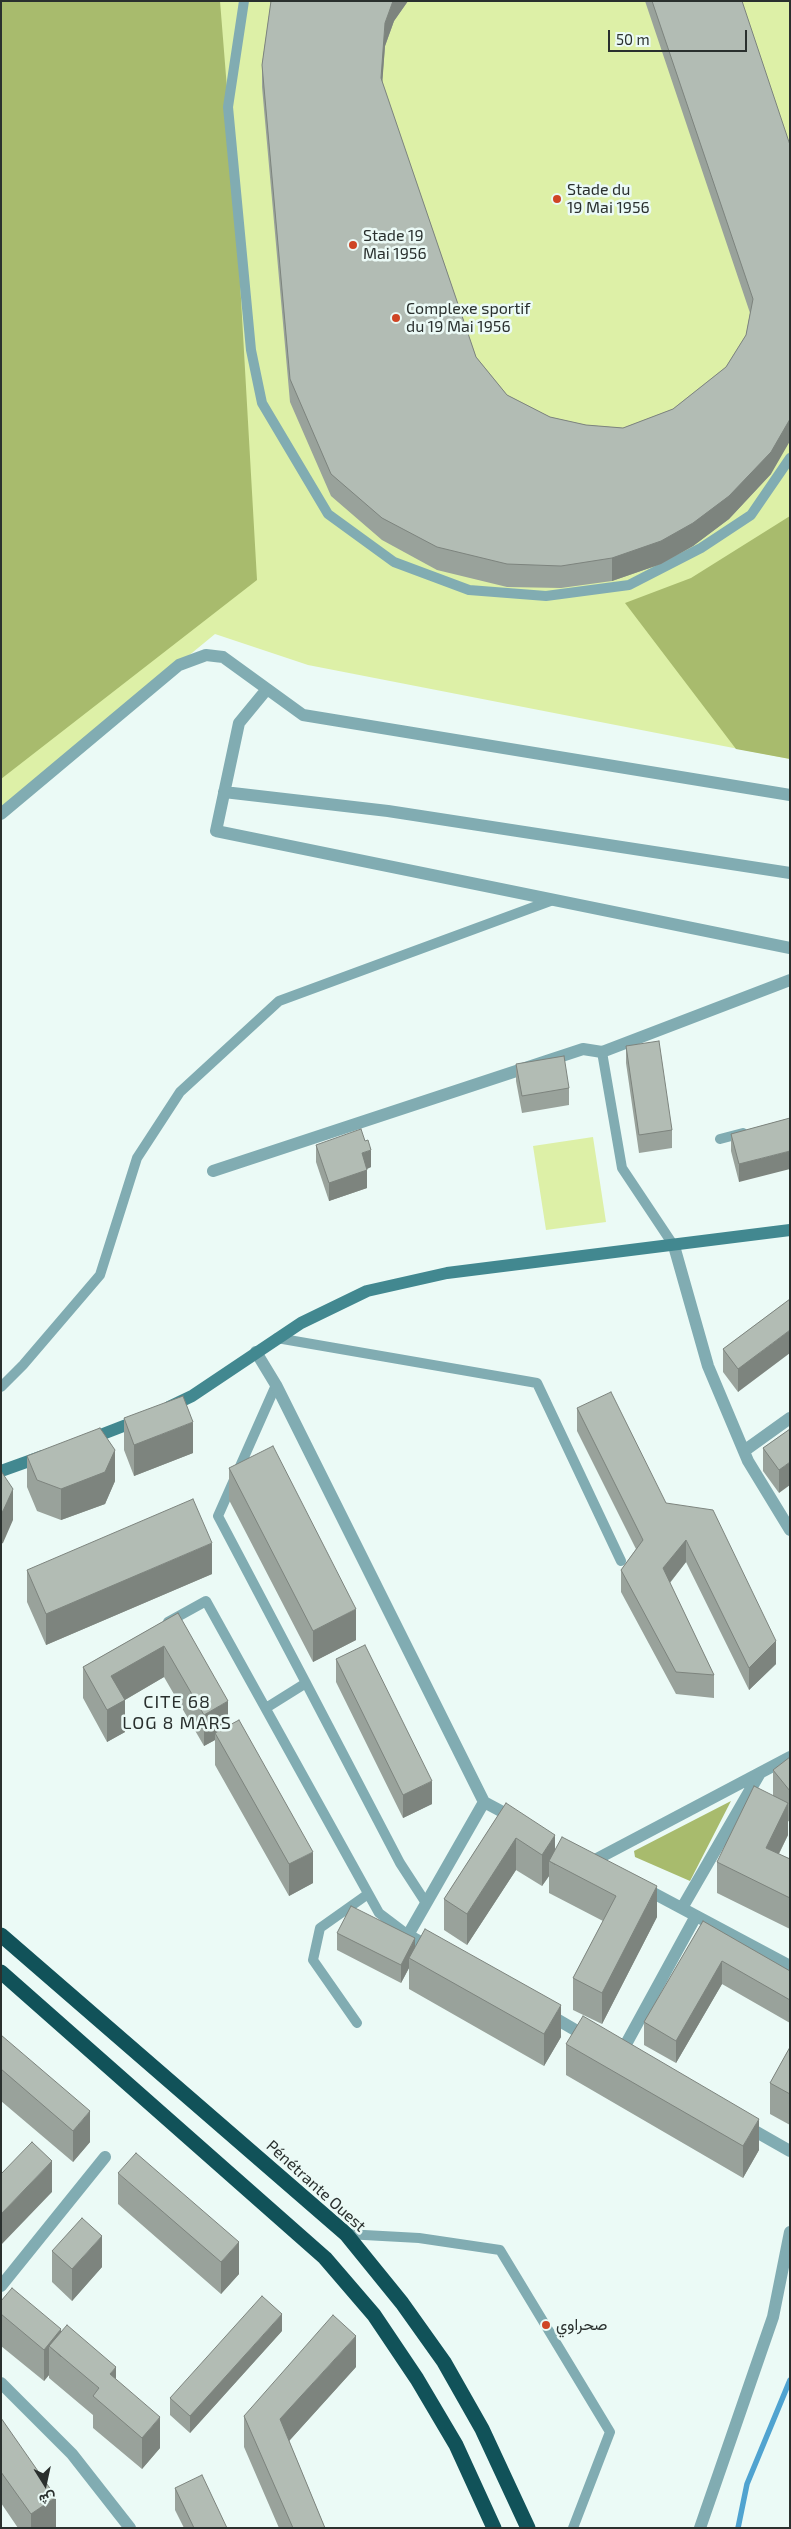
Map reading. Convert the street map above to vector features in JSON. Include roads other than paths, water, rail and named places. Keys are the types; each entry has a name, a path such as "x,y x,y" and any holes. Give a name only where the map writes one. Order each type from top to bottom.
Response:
{"highway":[{"name":"Pénétrante Ouest","path":"1,1935 346,2234 402,2303 444,2362 482,2429 528,2528"},
{"path":"1,1972 325,2258 374,2315 417,2379 456,2446 494,2528"}],"main road":[{"path":"74,1445 192,1396 301,1323 367,1291 447,1273 790,1230"},
{"path":"1,1471 56,1451"}],"street":[{"path":"1,814 179,665 206,654 223,657 303,715 790,795"},
{"path":"267,689 239,723 216,831 790,948"},
{"path":"224,792 388,811 790,873"},
{"path":"213,1171 582,1049 602,1052 790,980"},
{"path":"674,1246 708,1366 744,1451 790,1530"},
{"path":"256,1352 276,1385 484,1802 526,1825"},
{"path":"744,1451 790,1418"},
{"path":"609,1869 589,1858 790,1757"},
{"path":"682,1908 760,1773"},
{"path":"442,1954 408,1935 484,1802"},
{"path":"634,1882 790,1966"},
{"path":"535,2007 616,2053 696,1916"},
{"path":"730,2117 790,2151"},
{"path":"1,2286 105,2157"},
{"path":"700,2528 773,2317 790,2232"},
{"path":"1,2383 72,2454 130,2528"}],"lane":[{"path":"244,1 228,107 250,350 262,403 328,514 394,562 469,590 546,596 629,585 701,548 751,515 790,458"},
{"path":"1,1387 23,1365 100,1275 137,1158 180,1092 279,1001 553,900"},
{"path":"602,1052 622,1168 674,1246"},
{"path":"720,1139 755,1130"},
{"path":"277,1338 537,1384 621,1561"},
{"path":"276,1385 218,1516 400,1863 426,1903"},
{"path":"154,1629 206,1601 378,1913 408,1935"},
{"path":"266,1708 306,1683"},
{"path":"357,2022 313,1960 320,1928 368,1894"},
{"path":"346,2234 419,2238 500,2250 610,2432 573,2528"}],"waterway":[{"path":"738,2528 747,2484 790,2380"}],"place":[{"name":"Stade du 19 Mai 1956","path":"557,199"},
{"name":"Stade 19 Mai 1956","path":"353,245"},
{"name":"Complexe sportif du 19 Mai 1956","path":"396,318"},
{"name":"صحراوي","path":"546,2325"}],"district":[{"name":"CITE 68 LOG 8 MARS","path":"177,1712"}]}
